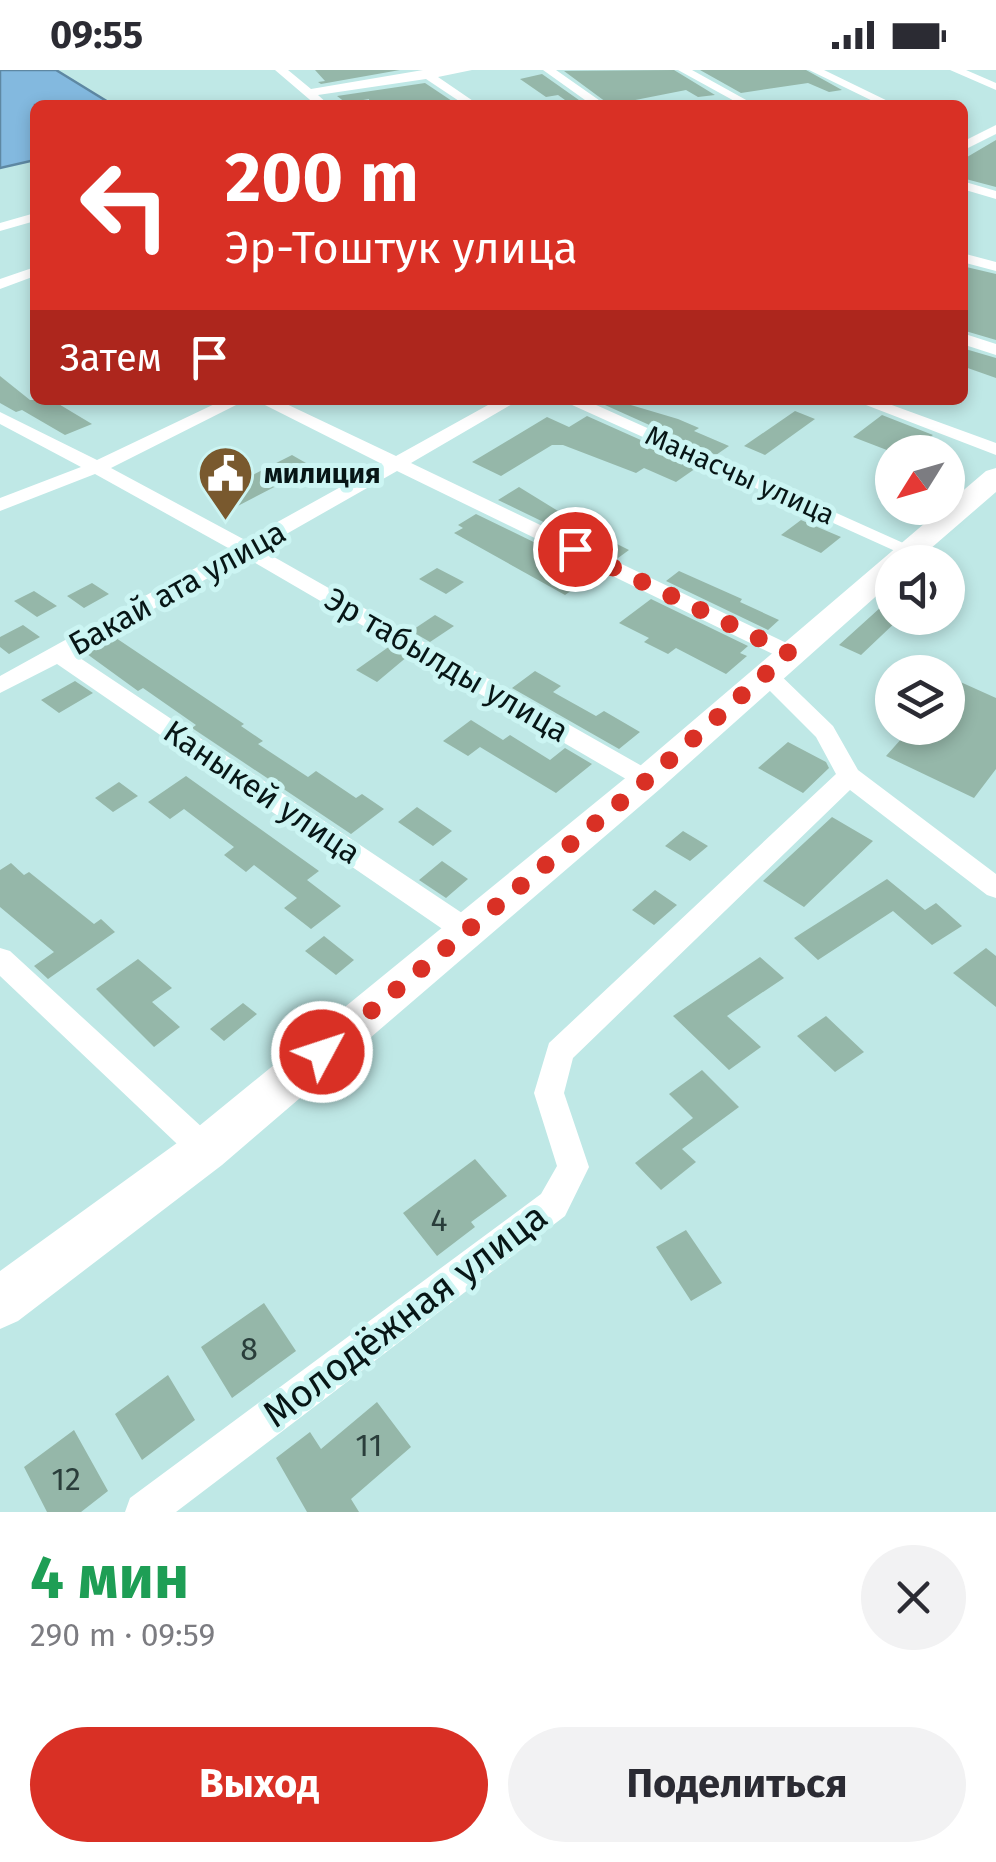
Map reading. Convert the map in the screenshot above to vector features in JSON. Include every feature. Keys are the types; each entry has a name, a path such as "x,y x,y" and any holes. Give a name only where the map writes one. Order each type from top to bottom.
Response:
{"street":[{"path":"281,70 319,100"},
{"path":"312,92 466,70"},
{"path":"549,70 593,100"},
{"path":"684,70 742,100"},
{"path":"815,70 873,100"},
{"path":"956,70 996,87"},
{"path":"424,73 465,100"},
{"path":"968,128 993,133"},
{"path":"968,145 993,133"},
{"path":"968,188 996,195"},
{"path":"0,227 30,218"},
{"path":"968,259 996,267"},
{"path":"2,282 30,274"},
{"path":"968,340 996,350"},
{"path":"0,505 95,468 226,405"},
{"path":"275,405 398,462 777,663 825,732 849,776 996,888"},
{"name":"Бакай ата улица","path":"0,686 501,405"},
{"name":"Манасчы улица","path":"580,405 875,548"},
{"path":"876,405 996,449"},
{"path":"0,417 95,468"},
{"name":"Эр табылды улица","path":"95,468 647,780"},
{"path":"917,545 996,477"},
{"path":"0,1303 205,1150 647,780 875,581"},
{"name":"Каныкей улица","path":"58,654 467,931"},
{"name":"Молодёжная улица","path":"144,1512 553,1205 573,1167 549,1093 560,1052 849,776"},
{"path":"0,959 205,1150"}],"water":[{"path":"0,70 56,70 105,100 30,100 30,161 0,168"}],"building":[{"path":"315,70 400,70 321,84 318,82 325,81"},
{"path":"674,70 715,95 698,97 686,90 635,100 603,100 564,71"},
{"path":"700,70 806,70 842,90 829,92 808,83 741,93"},
{"path":"542,74 579,100 565,100 558,95 546,97 520,79"},
{"path":"425,83 450,100 342,100 337,96"},
{"path":"996,140 996,187 968,180 968,156"},
{"path":"968,267 996,274 996,340 968,332"},
{"path":"968,350 996,358 996,378 968,368"},
{"path":"0,376 30,400 30,405 60,405 92,424 65,435 22,410 16,412 0,403"},
{"path":"605,405 631,405 699,428 694,431 729,446 716,455"},
{"path":"795,411 815,419 765,455 744,446"},
{"path":"882,415 933,435 875,435 875,445 853,437"},
{"path":"587,416 699,466 676,482 644,468 636,473 563,445 552,445 501,476 472,462 547,417 569,427"},
{"path":"292,455 313,467 232,509 211,496"},
{"path":"519,487 558,511 555,513 629,550 618,558 498,500"},
{"path":"476,514 597,573 565,595 454,533 463,528 458,525"},
{"path":"801,520 841,537 821,553 781,535"},
{"path":"437,568 464,582 446,594 419,579"},
{"path":"679,571 779,620 768,630 666,581"},
{"path":"92,583 109,594 84,608 67,596"},
{"path":"34,591 57,606 37,617 14,601"},
{"path":"651,599 748,646 740,653 747,656 726,674 676,648 668,654 644,642 649,638 619,623"},
{"path":"875,612 875,635 882,635 861,655 839,645"},
{"path":"435,615 454,626 430,642 411,631"},
{"path":"23,625 40,637 9,654 0,647 0,637"},
{"path":"116,638 244,724 241,726 263,741 258,744 308,777 316,771 356,798 362,794 384,809 351,834 192,728 196,725 143,688 138,691 87,654"},
{"path":"390,646 408,656 377,682 356,670"},
{"path":"535,671 561,686 553,692 596,716 604,711 640,732 619,749 512,688"},
{"path":"75,681 93,693 59,713 41,700"},
{"path":"965,684 996,698 996,769 974,798 886,756 896,745 965,745"},
{"path":"471,720 503,740 510,735 550,760 565,748 592,764 556,793 480,747 468,756 443,741"},
{"path":"788,742 826,762 829,768 803,793 758,768"},
{"path":"186,776 319,871 307,880 341,906 311,929 284,908 297,898 254,865 246,872 224,855 234,847 184,809 170,819 148,802"},
{"path":"119,782 138,796 113,812 95,798"},
{"path":"417,807 452,831 433,846 398,822"},
{"path":"832,817 873,841 804,907 763,881"},
{"path":"683,831 708,846 690,861 665,846"},
{"path":"442,861 468,879 446,898 419,880"},
{"path":"11,863 24,875 29,872 94,924 101,919 115,932 48,979 34,966 54,952 0,907 0,870"},
{"path":"887,879 925,910 936,903 962,926 932,945 893,911 818,960 794,938"},
{"path":"655,890 677,905 654,925 632,910"},
{"path":"324,936 354,960 336,975 305,951"},
{"path":"986,948 996,956 996,1007 953,973"},
{"path":"760,957 784,978 727,1016 761,1047 729,1070 673,1016"},
{"path":"138,959 172,988 152,1002 180,1027 154,1047 96,989"},
{"path":"243,1003 257,1014 224,1041 210,1029"},
{"path":"826,1016 864,1052 835,1072 797,1036"},
{"path":"702,1070 739,1107 682,1149 696,1162 661,1190 635,1163 693,1118 669,1094"},
{"path":"475,1159 507,1196 471,1222 475,1227 437,1256 403,1213"},
{"path":"686,1230 722,1283 691,1301 656,1247"},
{"path":"264,1303 296,1351 232,1398 201,1347"},
{"path":"168,1375 195,1420 142,1460 115,1414"},
{"path":"377,1402 411,1447 351,1499 359,1512 307,1512 276,1458 310,1432 321,1449"},
{"path":"74,1430 108,1491 81,1512 47,1512 24,1467"}],"place":[{"name":"милиция","path":"225,522"}],"route":[{"path":"322,1052 647,780 789,653 575,549"}]}
